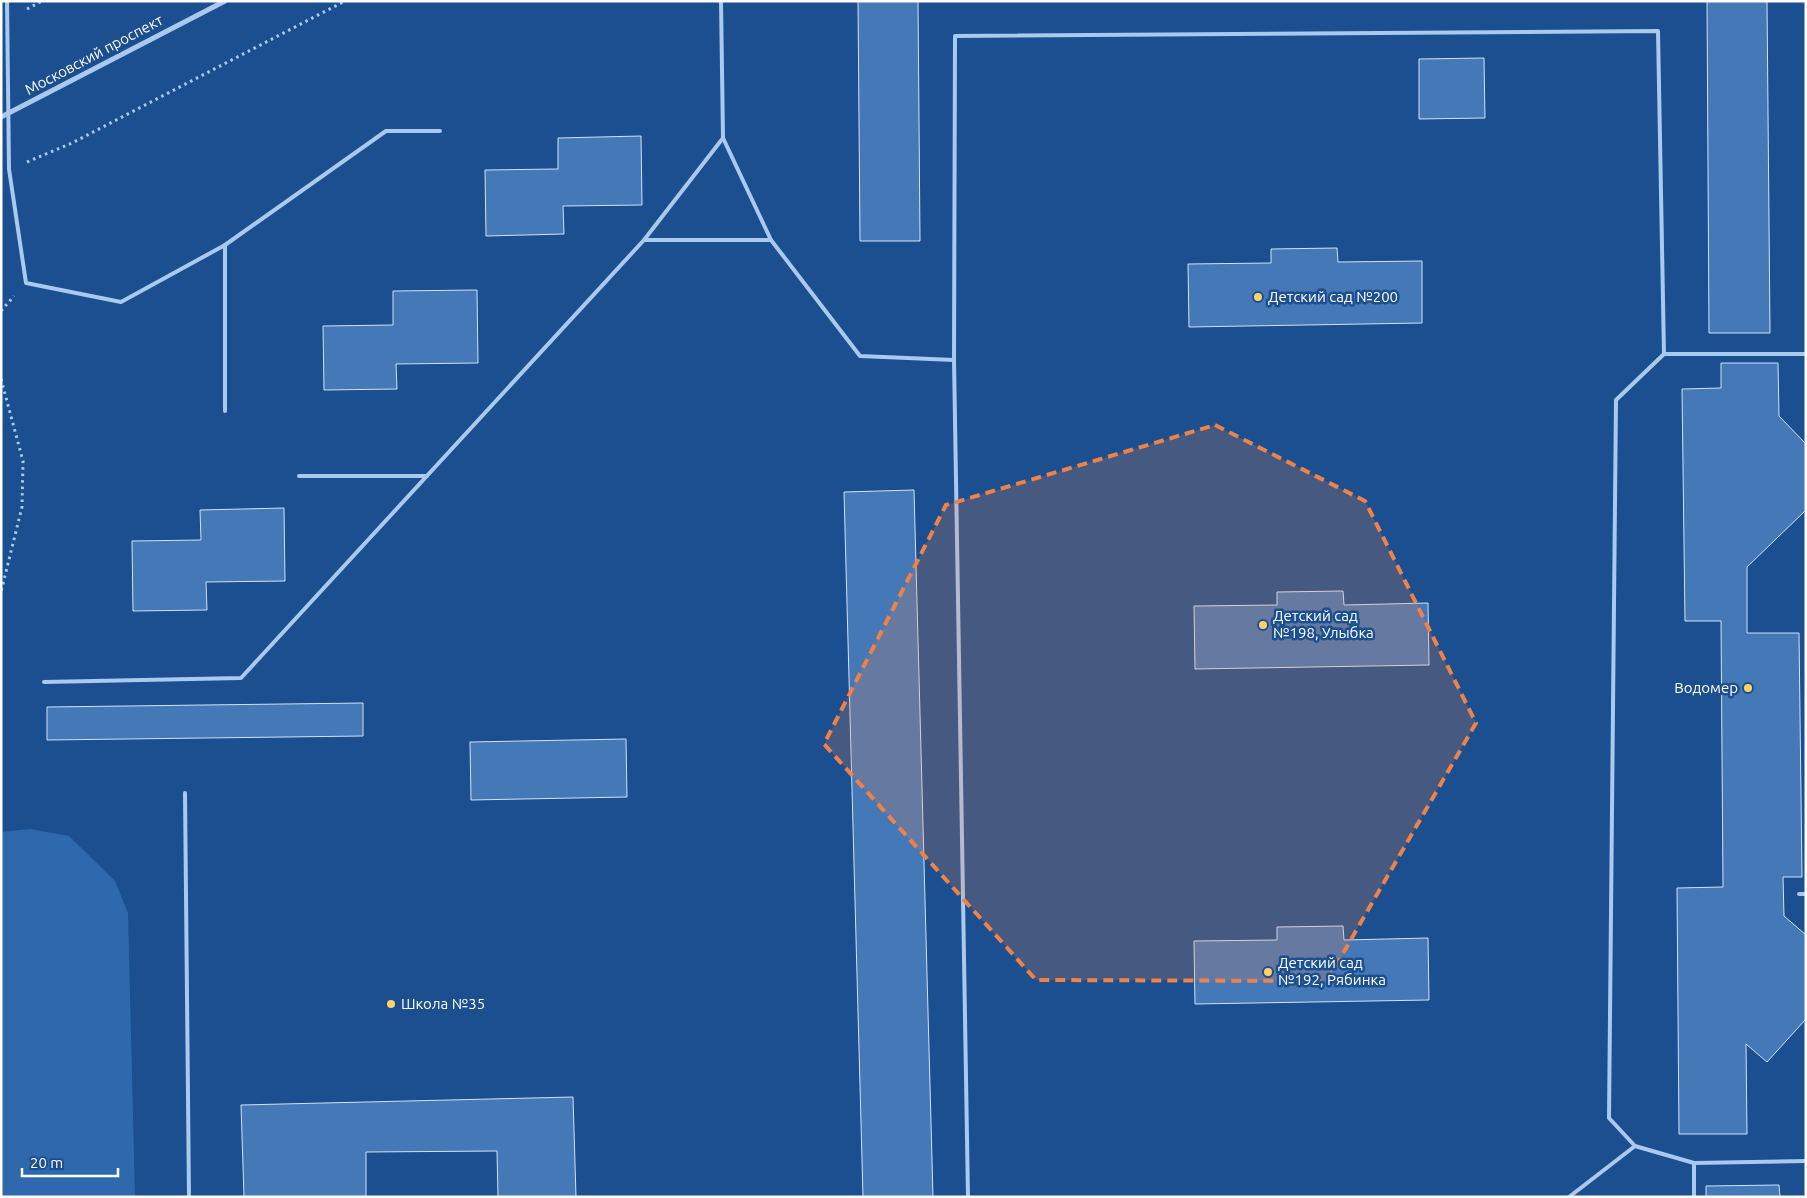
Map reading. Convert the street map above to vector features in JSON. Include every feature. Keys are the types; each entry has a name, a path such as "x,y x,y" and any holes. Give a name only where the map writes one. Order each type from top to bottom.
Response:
{"street":[{"name":"Московский проспект","path":"1,116 225,1"}],"lane":[{"path":"7,1 9,169 26,283 121,302 225,245 386,131 440,131"},
{"path":"721,1 723,138 771,240 860,356 954,360"},
{"path":"968,1197 954,360 955,36 1658,31 1664,354"},
{"path":"44,682 242,678 644,240 723,138"},
{"path":"644,240 771,240"},
{"path":"225,245 225,411"},
{"path":"1806,354 1664,354 1616,400 1609,1118 1635,1146 1694,1163 1806,1161"},
{"path":"299,476 427,476"},
{"path":"186,793 189,1197"},
{"path":"1799,894 1806,894"},
{"path":"1569,1197 1635,1146"},
{"path":"1694,1163 1694,1197"}],"path":[{"path":"9,169 72,144 345,1"},
{"path":"1,379 23,461 22,507 1,592"}],"highlighted area":[{"path":"1215,425 1365,501 1476,723 1327,981 1036,980 824,744 946,505"}],"shaded area":[{"path":"30,829 69,836 115,881 128,913 135,1197 1,1197 1,832"}],"building":[{"path":"858,1 918,1 920,241 860,241"},
{"path":"1707,1 1767,1 1770,333 1709,333"},
{"path":"1484,58 1485,118 1419,119 1419,59"},
{"path":"641,136 642,205 563,206 564,234 486,236 485,170 558,169 558,138"},
{"path":"1337,248 1338,262 1422,261 1422,323 1189,327 1188,264 1271,263 1271,249"},
{"path":"477,290 478,363 396,364 397,389 324,390 323,326 393,325 393,291"},
{"path":"1721,363 1778,363 1779,416 1806,444 1806,510 1747,567 1747,633 1799,633 1802,877 1783,877 1784,916 1806,935 1806,1019 1767,1062 1746,1044 1747,1134 1679,1134 1677,888 1723,887 1721,621 1685,621 1682,389 1721,388"},
{"path":"914,490 933,1197 863,1197 844,492"},
{"path":"284,508 285,581 206,582 207,610 133,611 132,541 201,540 200,510"},
{"path":"1343,591 1344,605 1428,603 1429,665 1195,669 1194,606 1277,605 1277,592"},
{"path":"363,703 363,736 47,740 47,707"},
{"path":"626,739 627,797 471,800 470,742"},
{"path":"1343,926 1344,940 1428,938 1429,1000 1195,1004 1194,941 1277,940 1277,927"},
{"path":"573,1097 576,1197 498,1197 497,1151 366,1152 366,1197 244,1197 241,1105"},
{"path":"1779,1185 1780,1197 1706,1197 1706,1186"}],"place":[{"name":"Детский сад №200","path":"1258,297"},
{"name":"Детский сад №198, Улыбка","path":"1263,625"},
{"name":"Водомер","path":"1748,688"},
{"name":"Детский сад №192, Рябинка","path":"1268,972"},
{"name":"Школа №35","path":"391,1004"}]}
